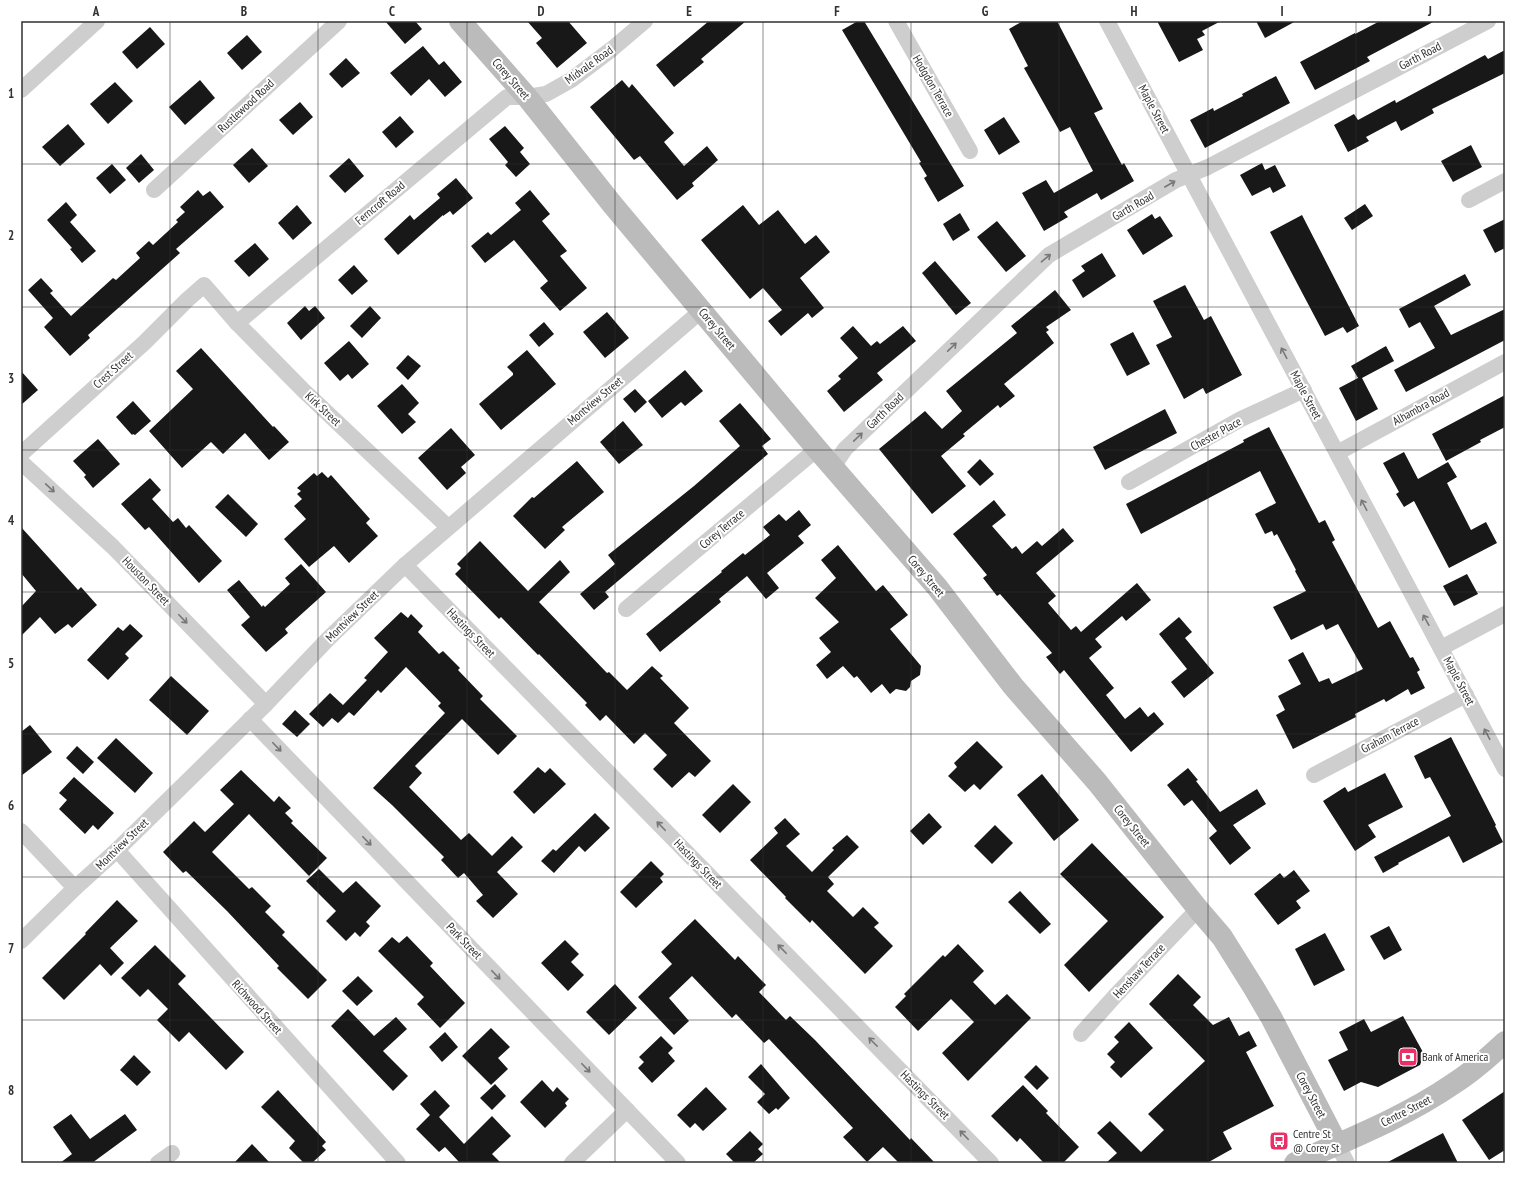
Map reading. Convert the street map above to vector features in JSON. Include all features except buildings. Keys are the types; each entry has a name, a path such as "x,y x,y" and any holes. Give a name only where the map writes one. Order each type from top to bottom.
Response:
{"street":[{"path":"21,90 97,21"},
{"name":"Rustlewood Road","path":"154,190 339,21"},
{"name":"Corey Street","path":"460,21 527,97 612,204 701,311 937,588 1013,686 1097,782 1222,937 1254,988 1342,1154"},
{"name":"Midvale Road","path":"527,97 546,94 571,80 612,49 645,21"},
{"name":"Hodgdon Terrace","path":"896,21 970,151"},
{"name":"Maple Street","path":"1107,21 1505,769"},
{"name":"Garth Road","path":"833,467 845,449 1049,255 1189,174 1208,167 1488,21"},
{"name":"Ferncroft Road","path":"237,322 507,97 527,97"},
{"path":"1469,200 1505,180"},
{"name":"Kirk Street","path":"204,285 237,322 304,391 448,527"},
{"name":"Crest Street","path":"21,454 144,343 204,285"},
{"name":"Montview Street","path":"21,941 75,888 117,850 266,704 328,639 405,565 701,311"},
{"name":"Alhambra Road","path":"1337,453 1505,362"},
{"name":"Chester Place","path":"1129,482 1241,419 1304,390"},
{"name":"Corey Terrace","path":"626,609 817,449"},
{"name":"Houston Street","path":"21,462 113,547 266,704"},
{"name":"Hastings Street","path":"405,565 991,1163"},
{"path":"1441,648 1505,614"},
{"name":"Graham Terrace","path":"1314,775 1466,695"},
{"name":"Park Street","path":"250,719 678,1163"},
{"path":"21,831 75,888"},
{"name":"Richwood Street","path":"117,850 398,1163"},
{"name":"Henshaw Terrace","path":"1081,1034 1198,909"},
{"name":"Centre Street","path":"1296,1163 1342,1154 1395,1118 1435,1096 1474,1069 1505,1042"},
{"path":"572,1163 627,1110"},
{"path":"158,1163 172,1153"}],"place":[{"name":"Bank of America","path":"1408,1057"},
{"name":"Centre St @ Corey St","path":"1279,1141"}]}
